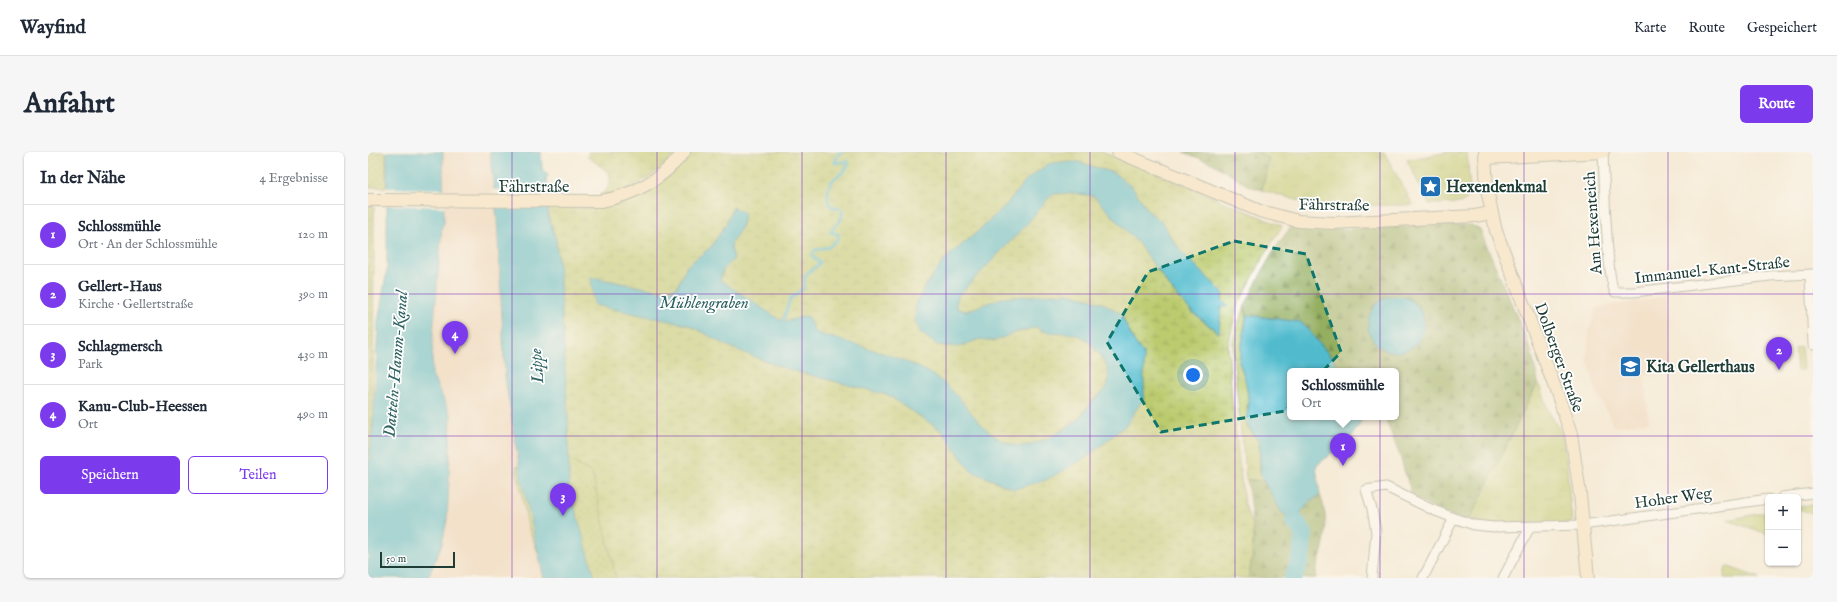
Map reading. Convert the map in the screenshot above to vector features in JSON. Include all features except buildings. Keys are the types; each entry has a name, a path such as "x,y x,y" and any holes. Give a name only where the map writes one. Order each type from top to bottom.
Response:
{"main road":[{"name":"Fährstraße","path":"371,200 490,202 601,201 633,192 660,177 684,152"},
{"name":"Fährstraße","path":"1118,152 1260,211 1298,221 1358,222 1475,216 1491,213"},
{"path":"1485,155 1599,152"},
{"name":"Dolberger Straße","path":"1485,155 1487,190 1496,231 1558,393 1569,428 1580,494 1588,578"}],"street":[{"name":"Am Hexenteich","path":"1599,152 1611,286 1615,292"},
{"name":"Immanuel-Kant-Straße","path":"1615,292 1634,292 1770,276 1811,274"},
{"path":"1811,274 1813,345"},
{"name":"Hoher Weg","path":"1372,578 1376,532 1372,509 1366,490 1386,487 1433,510 1454,518 1474,525 1494,527 1583,525 1765,499"},
{"path":"1801,494 1813,492"},
{"path":"1423,578 1454,518"},
{"path":"1503,578 1530,526"}],"highlighted area":[{"path":"1234,241 1306,254 1341,352 1285,411 1161,432 1107,342 1148,272"}],"shaded area":[{"path":"443,152 490,152 497,219 505,377 545,578 428,578 449,481 448,407 432,375 433,335 442,226 444,224"},
{"name":"Kita Gellerthaus","path":"1666,296 1671,372 1644,375 1649,422 1614,427 1597,393 1587,360 1589,332 1596,308"}],"green space":[{"path":"368,152 386,152 386,187 368,187"},
{"path":"588,152 677,152 661,168 642,182 620,192 609,195 599,195 609,186 609,172 588,157"},
{"path":"690,152 1102,152 1154,172 1282,226 1237,307 1228,346 1232,399 1244,505 1253,527 1252,558 1248,578 595,578 569,486 568,417 559,268 556,240 548,215 548,206 595,208 622,202 636,197 661,182 682,163","holes":["1078,162 1114,173 1134,189 1148,211 1164,224 1170,236 1182,252 1223,293 1222,303 1226,307 1221,306 1218,333 1191,311 1172,290 1138,243 1094,196 1074,193 1052,194 1026,225 958,296 956,304 958,309 966,311 979,307 1066,293 1088,298 1106,305 1120,313 1134,341 1144,355 1014,489 971,471 942,431 888,395 787,369 732,348 689,325 595,305 591,277 666,292 677,287 687,266 711,247 726,224 733,207 744,213 743,222 731,244 734,259 723,270 720,280 783,322 807,316 816,333 887,356 981,424 995,438 1020,447 1051,438 1079,418 1092,401 1107,388 1109,376 1106,364 1100,355 1083,337 1073,333 1042,331 1036,327 1011,334 995,341 980,339 958,347 916,303 928,282 945,259 1006,205 1025,181"]},
{"path":"1183,152 1257,152 1269,158 1262,190 1249,186 1212,163"},
{"path":"1257,152 1384,152 1413,205 1320,205 1310,204 1262,190 1269,159"},
{"path":"1449,152 1467,152 1470,192 1468,198 1460,203 1429,204 1407,160"},
{"path":"368,206 374,206 373,417 368,476"},
{"path":"1472,225 1480,230 1531,350 1538,382 1469,521 1437,511 1412,496 1400,456 1386,420 1399,420 1399,368 1338,368 1333,358 1301,322 1247,315 1245,306 1255,286 1272,255 1291,227 1316,230","holes":["1409,298 1420,308 1372,338 1368,324"]},
{"path":"1245,306 1246,315 1239,362 1246,379 1248,400 1246,425 1259,442 1260,476 1264,481 1246,479 1233,356 1233,341"},
{"path":"1801,347 1803,370 1797,371 1795,348"},
{"path":"1538,382 1548,410 1562,435 1566,457 1572,523 1494,524 1469,521"},
{"path":"567,458 592,473 616,578 544,578 539,556 528,526 516,467"},
{"path":"1247,480 1264,481 1294,520 1311,501 1320,495 1324,508 1326,528 1323,548 1317,566 1316,578 1248,578 1253,554 1253,529"},
{"path":"1813,504 1813,514 1801,510 1801,506"},
{"path":"1765,513 1765,533 1727,520"},
{"path":"1726,566 1760,578 1724,578"}],"water":[{"name":"Datteln-Hamm-Kanal","path":"387,152 443,152 444,224 442,226 433,335 432,375 451,415 449,481 447,520 442,544 428,578 368,578 368,471 374,415 378,322 387,270"},
{"name":"Lippe","path":"490,152 541,152 542,169 548,175 546,179 548,189 548,215 556,240 559,268 568,417 569,486 595,578 544,578 521,477 505,377 497,219"},
{"name":"Mühlengraben","path":"1078,162 1114,173 1134,189 1148,211 1164,224 1170,236 1182,252 1223,293 1222,302 1226,304 1227,307 1221,307 1219,333 1191,311 1172,290 1138,243 1094,196 1074,193 1052,194 1026,225 958,296 956,304 958,309 966,311 1002,298 1066,293 1088,298 1106,305 1120,313 1134,341 1144,355 1144,398 1126,425 1087,457 1046,480 1014,489 971,471 942,431 888,395 787,369 732,348 689,325 594,305 591,277 666,292 677,287 687,266 711,247 726,224 733,207 744,213 743,222 731,244 734,259 723,270 720,280 783,322 807,316 816,333 881,352 927,372 949,388 976,419 996,437 1007,443 1019,446 1033,444 1050,437 1074,423 1106,389 1109,378 1108,369 1094,347 1087,340 1077,335 1071,333 1047,332 1036,327 1011,334 995,341 980,339 958,347 937,345 921,333 915,321 916,303 928,282 945,259 1006,205 1025,181 1048,164"},
{"path":"1391,296 1401,296 1416,304 1422,313 1424,324 1422,335 1416,344 1401,352 1391,352 1380,347 1373,340 1368,329 1368,319 1373,308 1380,301"},
{"path":"1247,315 1301,322 1333,359 1338,368 1287,368 1287,420 1362,420 1352,436 1316,466 1320,495 1311,501 1294,520 1282,513 1261,476 1259,442 1247,425 1249,400 1245,379 1239,362"}],"pier":[{"path":"385,188 445,189 445,207 385,205"},
{"path":"492,190 550,190 550,208 494,207"}],"waterway":[{"path":"783,322 790,299 804,288 806,274 820,263 813,257 813,253 815,250 829,247 838,239 838,234 830,232 840,221 843,211 829,204 828,190 832,181 846,169 849,164 848,161 835,163 837,156 842,152"},
{"path":"1293,578 1301,558 1304,533 1294,520"}],"place":[{"name":"Hexendenkmal","path":"1430,186"},
{"name":"Kanu-Club-Heessen","path":"455,354"},
{"name":"Kita Gellerthaus","path":"1630,366"},
{"name":"Gellert-Haus","path":"1779,370"},
{"name":"Schlossmühle","path":"1343,466"},
{"name":"Schlagmersch","path":"563,516"}]}
